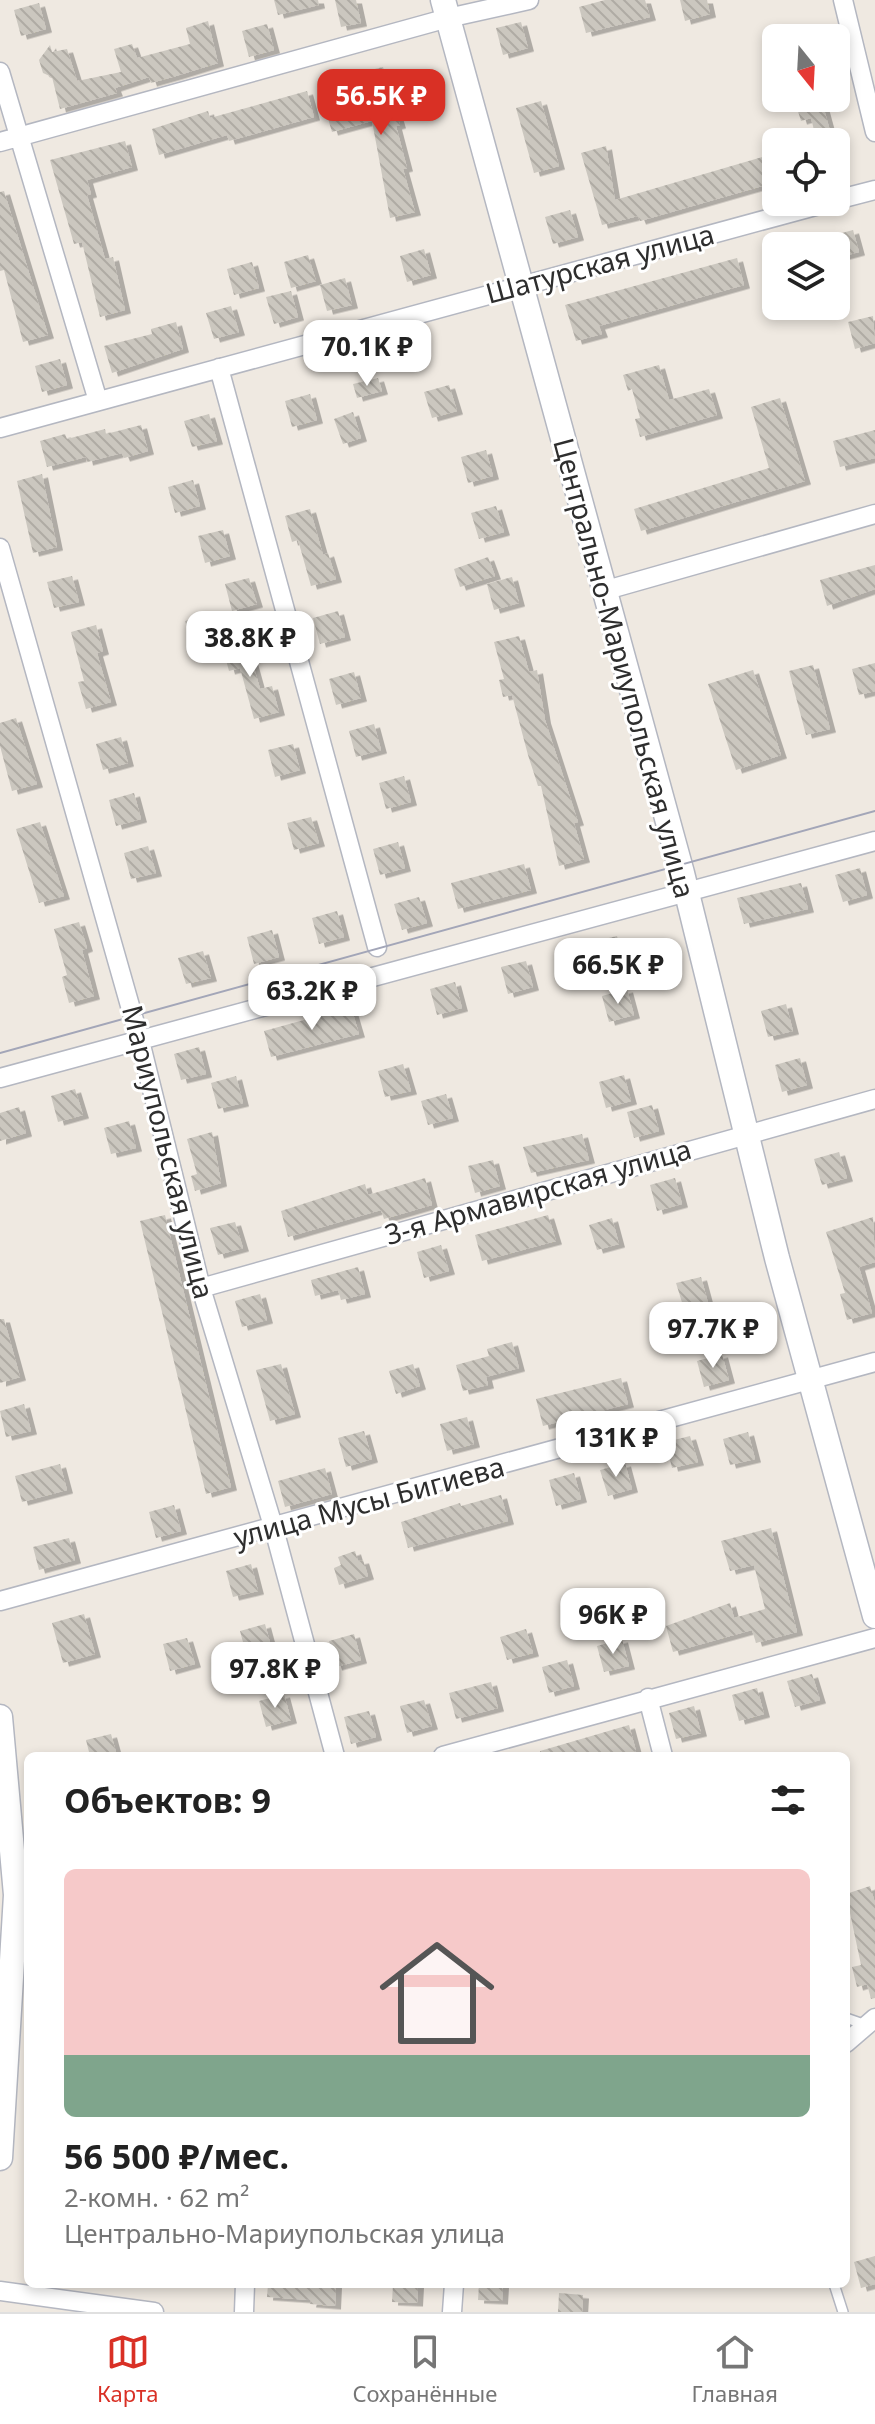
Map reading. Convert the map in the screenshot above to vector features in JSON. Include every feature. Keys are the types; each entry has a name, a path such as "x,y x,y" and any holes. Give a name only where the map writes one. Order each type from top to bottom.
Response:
{"street":[{"path":"0,142 445,9 529,0"},
{"path":"843,0 875,132"},
{"name":"Центрально-Мариупольская улица","path":"445,9 685,893 809,1380 875,1616"},
{"path":"0,72 98,401"},
{"path":"850,196 875,190"},
{"name":"Шатурская улица","path":"0,428 779,216"},
{"path":"219,368 377,947"},
{"path":"603,591 875,514"},
{"name":"Мариупольская улица","path":"0,548 140,1041 201,1288 274,1529 334,1752"},
{"path":"0,1078 875,841"},
{"name":"3-я Армавирская улица","path":"201,1288 875,1099"},
{"name":"улица Мусы Бигиева","path":"0,1601 274,1529 875,1362"},
{"path":"476,1752 648,1698 875,1638"},
{"path":"648,1698 662,1752"},
{"path":"0,1717 8,1896 22,1939 0,2158"},
{"path":"850,2040 871,2022"},
{"path":"244,2312 245,2288"},
{"path":"452,2312 454,2288"},
{"path":"0,2291 154,2312"}],"lane":[{"path":"850,2019 871,2022"},
{"path":"835,2288 843,2312"}],"building":[{"path":"274,0 318,0 319,5 278,15"},
{"path":"335,0 356,0 361,23 341,27"},
{"path":"605,0 645,0 650,17 586,33 579,7"},
{"path":"680,0 707,0 710,14 685,21"},
{"path":"39,3 46,29 21,36 14,10"},
{"path":"208,21 218,63 151,83 149,77 115,88 117,93 60,109 52,77 43,73 39,60 50,45 52,52 67,49 77,81 121,72 114,49 132,44 137,58 190,44 186,28"},
{"path":"521,22 528,48 503,55 496,28"},
{"path":"267,24 274,50 249,57 242,31"},
{"path":"383,67 400,125 396,126 407,168 403,169 415,212 390,218 372,121 332,132 327,115 367,104 358,73"},
{"path":"307,91 314,117 229,141 227,135 159,155 152,129 208,111 210,118"},
{"path":"541,101 559,166 534,173 516,108"},
{"path":"798,112 825,112 829,128 814,128 811,118 801,121"},
{"path":"125,141 132,167 87,180 91,194 87,195 105,259 113,257 125,310 100,317 82,242 74,244 50,160"},
{"path":"606,146 615,200 762,157 762,186 640,221 638,216 602,225 581,153"},
{"path":"4,191 48,335 23,342 4,270 0,271 0,192"},
{"path":"570,210 578,237 553,244 545,217"},
{"path":"853,230 859,252 850,254 850,232 846,232"},
{"path":"424,249 431,275 407,282 400,256"},
{"path":"308,255 316,281 291,288 284,262"},
{"path":"737,258 744,285 599,326 602,334 576,341 565,305"},
{"path":"252,262 259,288 234,295 227,269"},
{"path":"345,278 352,305 327,311 320,285"},
{"path":"291,291 298,317 274,324 266,297"},
{"path":"231,306 239,332 214,339 206,313"},
{"path":"873,316 875,343 855,349 848,322"},
{"path":"176,322 183,349 112,373 104,346 152,334 151,329"},
{"path":"60,359 67,385 42,392 35,366"},
{"path":"659,365 669,400 709,389 717,415 640,437 635,419 640,418 632,389 628,391 623,375"},
{"path":"378,378 382,391 357,398 353,384"},
{"path":"449,385 457,411 432,418 424,392"},
{"path":"310,394 317,420 292,427 285,401"},
{"path":"780,398 805,481 641,531 634,509 769,468 751,407"},
{"path":"353,412 361,438 343,444 334,419"},
{"path":"209,414 217,441 192,447 184,421"},
{"path":"141,425 148,451 124,458 122,453 87,462 86,457 47,467 40,441 65,434 67,439 105,429 106,434"},
{"path":"875,430 875,458 840,467 833,441"},
{"path":"486,450 493,476 468,483 461,457"},
{"path":"42,474 57,547 33,553 17,481"},
{"path":"193,480 200,506 175,513 168,487"},
{"path":"496,506 504,532 479,539 471,513"},
{"path":"310,509 323,555 328,553 336,579 311,586 298,540 292,542 285,516"},
{"path":"223,530 230,556 205,563 198,536"},
{"path":"488,557 495,576 460,587 454,569"},
{"path":"875,565 875,589 827,606 820,580"},
{"path":"72,576 79,602 54,608 47,582"},
{"path":"512,577 519,603 494,610 487,584"},
{"path":"249,578 257,604 232,611 225,584"},
{"path":"338,611 345,637 320,644 313,618"},
{"path":"208,614 213,629 190,636 185,621"},
{"path":"96,625 103,651 97,653 111,702 86,709 78,682 84,681 71,632"},
{"path":"519,636 529,672 537,670 545,720 578,822 574,823 584,859 559,866 541,786 538,786 528,755 512,695 503,697 499,680 504,679 494,642"},
{"path":"246,639 260,689 272,686 279,712 254,719 240,668 229,671 222,645"},
{"path":"875,663 875,691 859,695 852,669"},
{"path":"813,665 830,729 806,735 789,671"},
{"path":"753,670 781,755 736,770 708,684"},
{"path":"354,672 361,698 336,705 329,679"},
{"path":"16,718 37,784 12,791 0,746 0,723"},
{"path":"374,724 381,750 356,757 349,731"},
{"path":"121,737 128,763 103,770 96,744"},
{"path":"293,744 300,770 275,777 268,750"},
{"path":"404,776 411,802 386,809 379,783"},
{"path":"134,793 141,819 116,826 109,800"},
{"path":"311,817 319,843 294,850 287,823"},
{"path":"40,822 64,896 39,903 16,829"},
{"path":"398,842 405,868 380,875 373,849"},
{"path":"148,846 156,873 131,879 124,853"},
{"path":"524,864 531,890 458,909 451,883"},
{"path":"860,868 867,895 843,902 835,875"},
{"path":"801,883 808,909 744,924 737,898"},
{"path":"419,897 427,923 402,930 394,904"},
{"path":"337,911 344,937 319,944 312,918"},
{"path":"79,922 87,948 82,950 94,996 69,1003 62,977 67,975 54,929"},
{"path":"272,930 279,957 254,964 247,937"},
{"path":"617,936 624,962 599,969 592,942"},
{"path":"203,951 211,978 186,984 178,958"},
{"path":"526,961 533,987 508,994 501,967"},
{"path":"455,982 462,1008 437,1015 430,989"},
{"path":"627,989 634,1015 609,1022 602,996"},
{"path":"786,1004 793,1031 768,1037 761,1011"},
{"path":"351,1007 359,1034 271,1057 264,1031"},
{"path":"199,1047 206,1074 181,1080 174,1054"},
{"path":"800,1058 807,1085 782,1092 775,1065"},
{"path":"403,1064 411,1091 385,1097 378,1071"},
{"path":"624,1075 631,1101 606,1108 599,1082"},
{"path":"236,1076 243,1103 218,1109 211,1083"},
{"path":"75,1089 83,1115 58,1122 51,1096"},
{"path":"446,1094 453,1118 428,1125 421,1101"},
{"path":"652,1105 659,1131 634,1138 627,1112"},
{"path":"19,1107 26,1133 0,1141 0,1113"},
{"path":"129,1121 136,1148 111,1154 104,1128"},
{"path":"212,1132 221,1183 195,1191 191,1176 197,1174 187,1139"},
{"path":"582,1134 589,1160 531,1173 523,1147"},
{"path":"839,1152 847,1178 822,1185 814,1159"},
{"path":"493,1160 500,1186 475,1193 468,1166"},
{"path":"425,1178 432,1205 384,1219 381,1210 288,1237 281,1211 365,1184 368,1195"},
{"path":"675,1178 682,1204 657,1211 650,1185"},
{"path":"165,1215 231,1487 206,1494 140,1221"},
{"path":"548,1215 556,1241 482,1261 475,1235"},
{"path":"873,1217 875,1262 859,1267 872,1313 847,1320 840,1294 845,1293 826,1232"},
{"path":"612,1218 619,1244 597,1250 589,1225"},
{"path":"235,1222 243,1248 218,1255 210,1228"},
{"path":"441,1245 449,1271 424,1278 417,1252"},
{"path":"358,1267 365,1294 341,1300 338,1290 315,1296 311,1280"},
{"path":"701,1277 708,1303 684,1309 676,1283"},
{"path":"260,1294 267,1320 242,1327 235,1301"},
{"path":"0,1319 4,1319 20,1377 0,1383"},
{"path":"512,1342 519,1368 486,1377 488,1385 463,1391 456,1365 489,1356 487,1349"},
{"path":"722,1354 729,1380 704,1387 697,1361"},
{"path":"281,1364 295,1414 270,1421 256,1370"},
{"path":"413,1364 420,1386 396,1394 389,1371"},
{"path":"621,1378 628,1404 543,1426 536,1399"},
{"path":"24,1404 31,1431 6,1437 0,1411"},
{"path":"467,1417 474,1444 447,1451 440,1424"},
{"path":"364,1431 372,1459 346,1467 338,1438"},
{"path":"748,1432 755,1459 730,1465 723,1439"},
{"path":"690,1436 698,1462 672,1468 666,1442"},
{"path":"625,1463 632,1489 608,1496 600,1470"},
{"path":"60,1464 67,1490 22,1502 15,1476"},
{"path":"325,1468 332,1494 285,1507 278,1481"},
{"path":"574,1473 581,1499 556,1506 549,1480"},
{"path":"501,1495 508,1521 408,1548 401,1522 460,1503 461,1506"},
{"path":"174,1505 181,1531 156,1538 149,1512"},
{"path":"771,1528 797,1632 756,1643 752,1630 673,1652 666,1626 730,1603 734,1618 765,1609 754,1565 730,1571 721,1541"},
{"path":"69,1538 75,1560 39,1570 33,1547"},
{"path":"355,1551 358,1561 363,1560 368,1576 339,1585 334,1568 341,1565 338,1557"},
{"path":"251,1564 258,1591 233,1597 226,1571"},
{"path":"84,1614 95,1654 63,1663 52,1623"},
{"path":"265,1624 272,1650 247,1657 240,1631"},
{"path":"526,1629 533,1653 507,1660 500,1637"},
{"path":"354,1634 361,1660 336,1667 329,1641"},
{"path":"187,1638 195,1664 170,1671 163,1644"},
{"path":"622,1639 629,1666 604,1672 597,1646"},
{"path":"567,1660 574,1686 549,1693 542,1667"},
{"path":"812,1674 820,1700 795,1707 787,1681"},
{"path":"491,1682 498,1708 456,1719 449,1693"},
{"path":"757,1688 764,1714 739,1721 732,1695"},
{"path":"284,1694 291,1720 266,1727 259,1701"},
{"path":"424,1700 432,1726 407,1733 400,1706"},
{"path":"694,1706 701,1733 676,1739 669,1713"},
{"path":"369,1711 376,1737 351,1744 344,1717"},
{"path":"629,1725 636,1751 540,1752"},
{"path":"111,1734 116,1752 89,1752 86,1740"},
{"path":"870,1886 875,1903 875,1998 871,1999 867,1984 857,1987 852,1967 861,1965 850,1913 850,1893"},
{"path":"875,2256 875,2284 861,2288 854,2262"},
{"path":"268,2288 336,2288 335,2306 310,2304 311,2300 267,2297"},
{"path":"393,2288 418,2288 417,2303 392,2302"},
{"path":"479,2288 503,2288 502,2301 478,2300"},
{"path":"559,2293 583,2295 582,2312 558,2312"}],"tram line":[{"path":"0,1053 875,811"}]}
